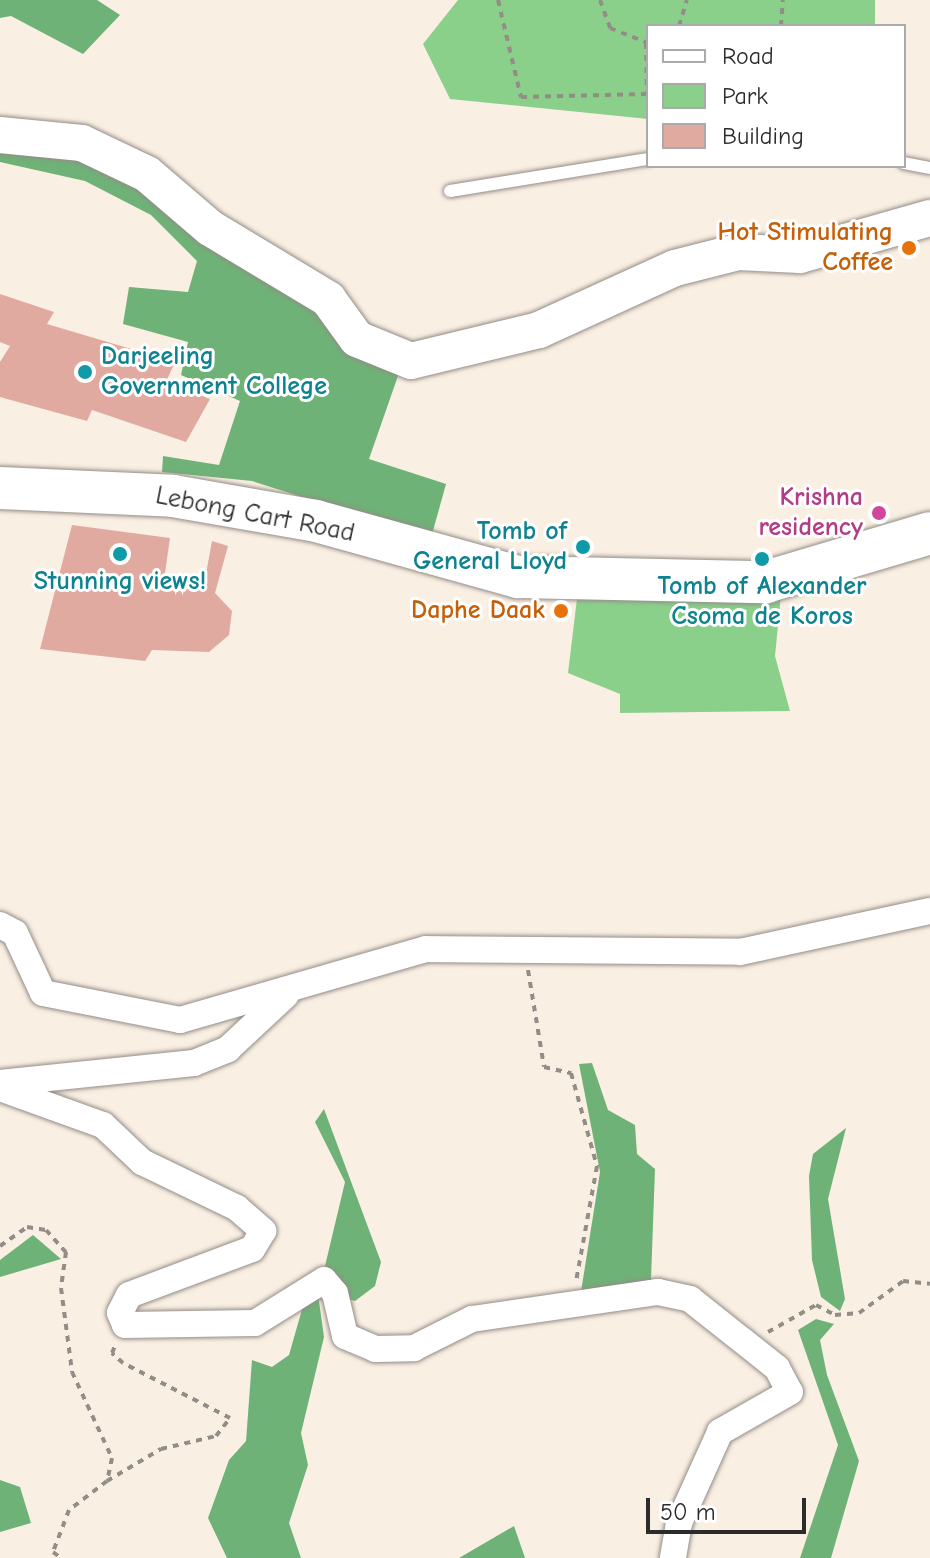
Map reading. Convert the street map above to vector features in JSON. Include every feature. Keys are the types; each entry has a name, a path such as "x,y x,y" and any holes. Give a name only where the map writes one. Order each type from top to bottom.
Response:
{"highway":[{"name":"Lebong Cart Road","path":"0,488 173,496 316,521 518,577 766,582 930,533"}],"main road":[{"path":"0,135 82,143 147,174 210,228 328,299 357,339 411,361 539,330 675,268 738,252 800,255 930,218"}],"street":[{"path":"0,925 15,933 43,993 142,1018 180,1020 260,1000 303,979 426,949 740,952 930,911"},
{"path":"0,1086 194,1063 228,1049 303,979"},
{"path":"0,1086 103,1125 142,1162 237,1208 263,1231 252,1249 129,1295 120,1313 125,1325 255,1323 324,1280 335,1293 345,1336 375,1349 414,1348 472,1319 574,1308 658,1292 690,1299 777,1368 790,1392 720,1432 679,1523 673,1558"}],"lane":[{"path":"450,191 646,159"},
{"path":"906,163 930,168"}],"path":[{"path":"498,0 521,97 646,94"},
{"path":"600,0 610,28 646,43"},
{"path":"680,24 687,0"},
{"path":"781,24 783,0"},
{"path":"525,948 544,1067 571,1073 597,1166 574,1308"},
{"path":"0,1246 27,1227 46,1230 66,1252 61,1288 72,1372 108,1445 107,1481"},
{"path":"742,1338 775,1330 816,1305 835,1315 859,1313 903,1281 930,1284"},
{"path":"61,1558 53,1552 69,1510 107,1481 161,1449 216,1436 230,1418 123,1363 112,1353 125,1325"}],"green space":[{"path":"0,0 97,0 120,15 83,54 11,16 0,18"},
{"path":"458,0 875,0 875,24 646,24 646,119 450,99 423,44"},
{"path":"0,143 83,154 144,182 399,373 369,459 446,484 431,538 252,481 162,472 163,456 219,465 240,401 181,375 188,342 123,324 129,287 188,292 197,261 151,215 85,181 0,162"},
{"path":"578,590 781,595 775,656 790,711 620,713 620,694 568,673"},
{"path":"592,1063 608,1110 635,1125 637,1154 655,1169 651,1280 580,1298 600,1172 579,1064"},
{"path":"324,1109 381,1262 375,1286 355,1301 340,1297 325,1266 345,1182 315,1122"},
{"path":"846,1128 828,1199 845,1299 840,1311 821,1297 812,1260 809,1176 813,1154"},
{"path":"33,1235 61,1259 0,1277 0,1260"},
{"path":"318,1294 324,1337 301,1433 308,1465 289,1523 301,1558 227,1558 208,1518 229,1460 246,1441 252,1360 272,1367 289,1355 305,1299"},
{"path":"816,1319 834,1324 820,1340 827,1375 859,1461 831,1558 800,1558 838,1445 798,1330"},
{"path":"0,1480 20,1487 31,1523 0,1532"},
{"path":"514,1526 525,1558 459,1558"}],"building":[{"name":"Darjeeling Government College","path":"0,294 54,312 47,324 175,362 166,382 210,399 186,442 92,410 87,421 0,397 0,362 10,346 0,342"},
{"path":"72,525 170,538 163,587 203,590 212,541 228,546 215,593 232,611 229,635 209,652 152,650 145,661 40,649"}],"place":[{"name":"Hot Stimulating Coffee","path":"909,248"},
{"name":"Darjeeling Government College","path":"85,372"},
{"name":"Krishna residency","path":"879,513"},
{"name":"Tomb of General Lloyd","path":"583,547"},
{"name":"Stunning views!","path":"120,554"},
{"name":"Tomb of Alexander Csoma de Koros","path":"762,559"},
{"name":"Daphe Daak","path":"561,611"}]}
